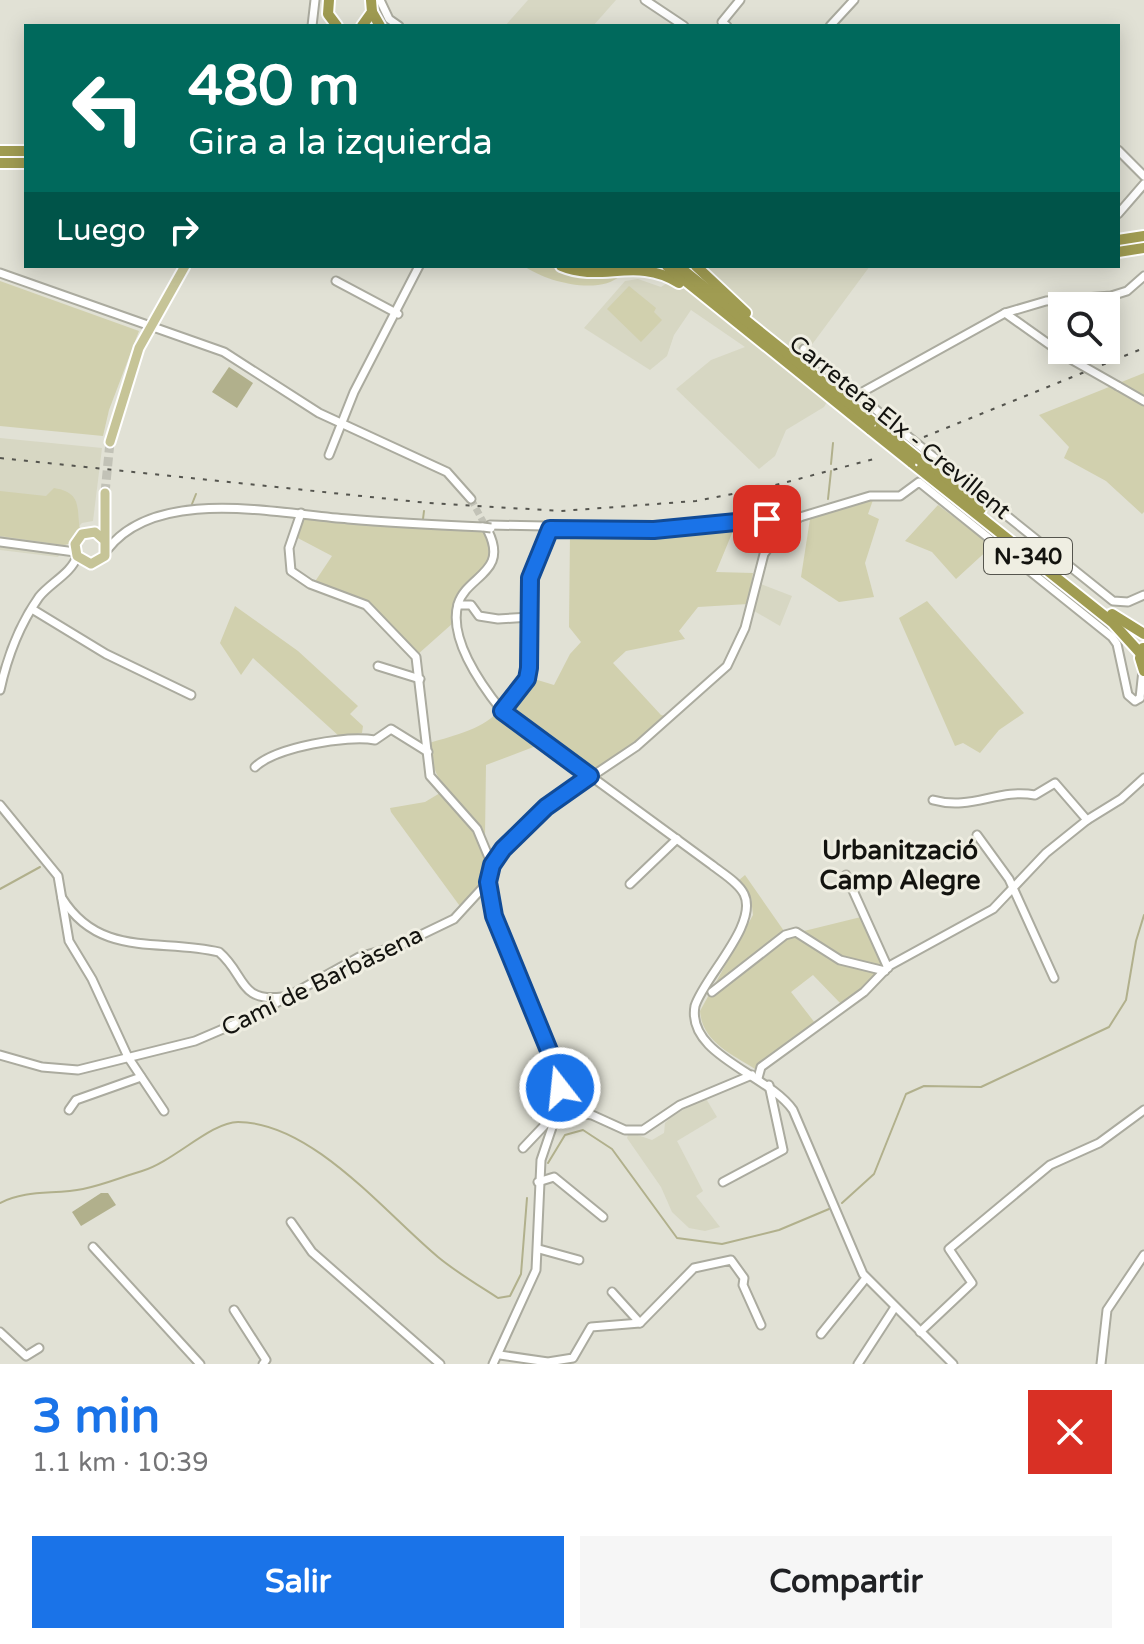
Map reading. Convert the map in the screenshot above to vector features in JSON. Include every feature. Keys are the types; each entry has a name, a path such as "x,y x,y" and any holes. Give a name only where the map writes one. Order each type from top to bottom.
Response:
{"highway":[{"path":"328,0 333,24"},
{"path":"371,0 372,12 379,24"},
{"path":"363,24 372,12"},
{"path":"0,151 24,151"},
{"path":"0,163 24,163"},
{"path":"1120,238 1141,237"},
{"path":"1120,252 1144,248"},
{"path":"570,268 584,271 643,268 670,277 691,291"},
{"path":"661,268 778,356"},
{"name":"Carretera Elx - Crevillent","path":"669,268 778,356 874,427"},
{"name":"Carretera Elx - Crevillent","path":"680,268 1112,622 1142,650"},
{"path":"690,268 746,313"},
{"path":"698,268 874,427"},
{"name":"Carretera Elx - Crevillent","path":"916,462 1116,617 1144,634"},
{"name":"N-340","path":"1142,650 1144,671"}],"main road":[{"path":"110,442 135,359 184,268"},
{"path":"95,532 82,534 76,551 87,563 99,562 106,545 103,516 105,493"},
{"path":"95,532 103,516"},
{"path":"95,532 106,545"}],"street":[{"path":"312,24 315,0"},
{"path":"380,0 389,19 396,24"},
{"path":"645,0 681,24"},
{"path":"724,24 722,22 740,0"},
{"path":"832,24 854,0"},
{"path":"1120,152 1144,176"},
{"path":"1120,212 1144,184"},
{"path":"329,455 341,423 398,314 418,268"},
{"path":"0,273 224,352 319,413 447,472 471,499"},
{"path":"857,395 1005,313 1046,301 1111,296 1144,276"},
{"path":"336,281 398,314"},
{"path":"1135,284 1144,290"},
{"path":"1005,313 1021,328 1144,401"},
{"path":"804,349 1113,601 1128,602 1143,594"},
{"path":"493,1364 500,1355 531,1284 539,1249 538,1182 545,1145 559,1110 559,1079 494,916 488,882 492,865 546,807 637,746 727,666 745,628 764,554 774,537 798,519 870,496 900,496 916,482 923,484 1112,637 1117,644 1128,695 1135,701 1142,696 1144,671"},
{"path":"106,545 145,519 184,509 223,506 487,527 647,528 747,517 798,519"},
{"path":"106,545 143,523 181,511 215,508 301,514"},
{"path":"301,514 293,531 288,556 291,571 310,584 366,605 416,657 430,776 477,829 492,865"},
{"path":"289,515 293,531"},
{"path":"487,527 494,545 490,566 465,592 458,605 459,634 485,690 502,711 677,839 744,893 747,904 741,928 698,996 693,1018 698,1034 709,1047 782,1095 793,1110 866,1278 953,1364"},
{"path":"502,711 527,679 530,578 550,528"},
{"path":"0,690 11,655 32,609 45,590 68,569 76,551 3,542"},
{"path":"68,569 87,563"},
{"path":"458,605 471,605 474,613 498,619 530,617"},
{"path":"32,609 106,654 191,695"},
{"path":"378,666 420,679"},
{"path":"255,767 262,760 353,736 375,740 391,729 428,752"},
{"path":"559,1110 592,1115 625,1130 643,1130 680,1105 755,1077 761,1067 864,992 886,970 993,909 1046,853 1087,820 1121,799 1144,778"},
{"path":"933,800 961,805 1018,791 1035,795 1055,783 1087,820"},
{"path":"0,805 58,876 69,941 92,979 128,1057 164,1111"},
{"path":"977,835 1009,879 1054,978"},
{"path":"630,884 677,839"},
{"path":"846,875 886,970"},
{"name":"Camí de Barbàsena","path":"0,1055 59,1070 78,1070 195,1041 251,1017 359,957 398,946 454,919 488,882"},
{"path":"61,896 78,916 116,941 219,952 255,997 287,996"},
{"path":"712,992 785,935 796,932 840,960 886,970"},
{"path":"69,1110 76,1100 141,1077"},
{"path":"723,1182 783,1150 769,1085"},
{"path":"523,1148 559,1110"},
{"path":"920,1332 972,1283 949,1249 1050,1165 1099,1143 1144,1110"},
{"path":"538,1182 554,1177 603,1217"},
{"path":"291,1222 312,1252 440,1364"},
{"path":"93,1247 200,1364"},
{"path":"539,1249 579,1260"},
{"path":"1101,1364 1107,1310 1144,1255"},
{"path":"500,1355 548,1362 573,1361 591,1327 640,1323 694,1268 731,1260 744,1278 743,1285 761,1325"},
{"path":"821,1334 866,1278"},
{"path":"612,1292 640,1323"},
{"path":"858,1364 895,1307"},
{"path":"234,1310 266,1360 263,1364"},
{"path":"0,1332 26,1356 39,1348"}],"shaded area":[{"path":"528,0 616,0 595,24 507,24"},
{"path":"527,268 557,268 583,276 621,275 600,285 587,286"},
{"path":"689,268 869,268 805,354 837,385 824,407 786,430 775,456 759,469 676,389 711,360 745,347 691,310 674,335 667,356 650,370 584,328 625,281 638,279 661,287"},
{"path":"0,281 139,331 109,410 103,436 0,426"},
{"path":"629,286 656,308 654,312 662,320 641,342 607,309"},
{"path":"229,367 253,383 237,408 212,392"},
{"path":"1144,373 1142,514 1106,481 1064,458 1069,447 1039,415"},
{"path":"0,438 102,448 93,521 82,523 75,530 72,547 68,542 58,557 0,550"},
{"path":"54,488 70,494 77,504 81,534 74,543 63,545 0,536 0,491 46,496"},
{"path":"873,500 868,514 879,519 865,563 874,597 839,602 801,577 810,519"},
{"path":"938,505 992,546 956,579 932,552 905,541"},
{"path":"303,518 484,529 488,542 488,562 455,599 453,623 417,655 357,601 314,583 332,556 294,536"},
{"path":"735,526 716,572 753,573 748,604 698,607 679,631 685,639 626,651 613,663 661,715 666,716 624,751 583,775 554,754 550,757 536,746 486,765 485,836 442,784 429,743 487,721 531,678 554,685 570,654 581,642 569,627 570,533 657,533"},
{"path":"761,584 792,596 780,626 754,611"},
{"path":"927,601 1024,713 999,730 980,753 963,743 955,746 899,618"},
{"path":"235,606 298,651 358,706 350,714 363,726 362,733 340,737 253,658 241,675 220,643"},
{"path":"440,793 477,834 486,861 476,891 462,909 390,808 425,802"},
{"path":"745,875 784,931 804,931 861,917 889,963 842,1005 813,975 791,992 815,1023 755,1069 712,1039 702,1022 700,1011 753,915 751,898 739,880"},
{"path":"705,1097 717,1117 677,1141 703,1191 696,1196 720,1227 705,1231 689,1228 672,1212 661,1187 627,1138 629,1132 652,1140 664,1133 665,1123 671,1117"},
{"path":"101,1193 108,1193 116,1205 81,1226 72,1212"}],"waterway":[{"path":"831,464 833,443"},
{"path":"828,499 831,471"},
{"path":"192,504 196,494"},
{"path":"423,519 424,511"},
{"path":"0,889 40,867"},
{"path":"842,1203 874,1174 906,1094 924,1086 981,1087 1109,1027 1126,1000 1136,941 1144,915"},
{"path":"0,1203 20,1196 90,1187 142,1171 227,1124 238,1122 266,1126 320,1153 438,1257 498,1298 510,1296 521,1274 527,1198"},
{"path":"548,1163 565,1135 583,1130 612,1149 677,1238 722,1244 779,1230 829,1209"}],"tunnel":[{"path":"105,493 110,442"},
{"path":"471,499 487,529"}],"railway":[{"path":"924,437 1144,348"},
{"path":"0,458 428,503 561,511 696,501 768,487 874,459"}],"district":[{"name":"Urbanització Camp Alegre","path":"900,865"}],"route":[{"path":"560,1088 550,1053 494,916 488,882 495,860 528,823 565,791 590,776 502,711 527,679 530,578 550,529 654,530 767,519"}]}
